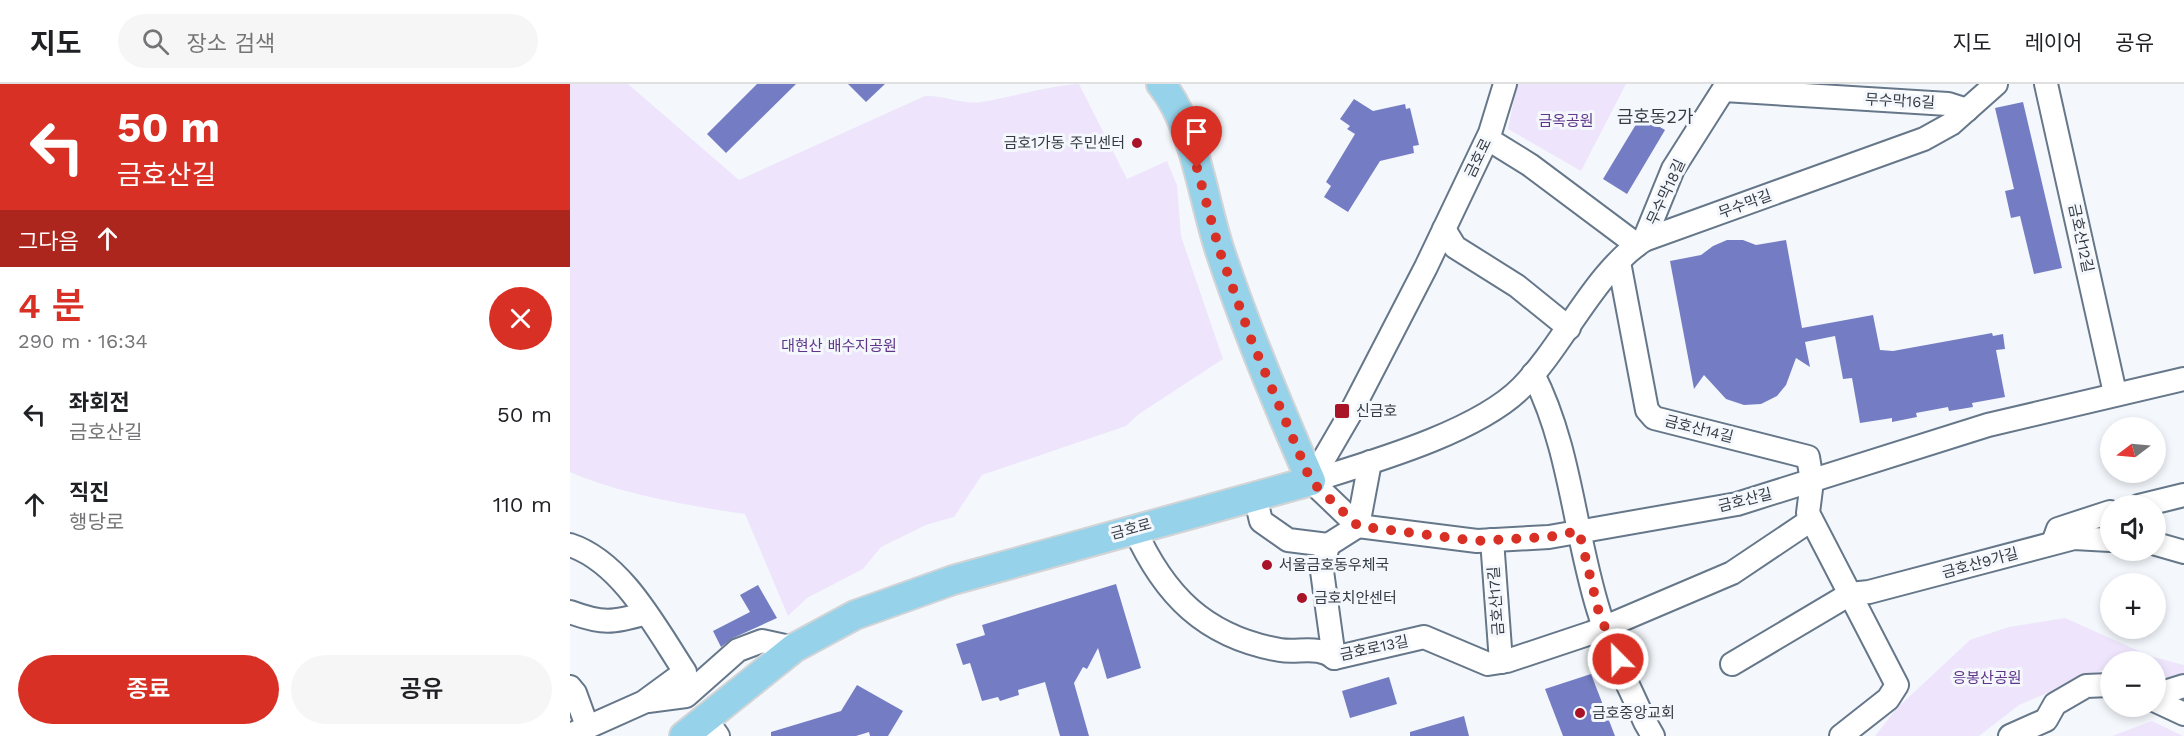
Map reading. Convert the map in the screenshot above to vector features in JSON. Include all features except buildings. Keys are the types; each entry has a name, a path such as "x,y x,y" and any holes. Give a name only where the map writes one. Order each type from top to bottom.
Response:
{"main road":[{"path":"1161,84 1174,101 1204,191 1219,249 1251,339 1311,481"},
{"name":"금호로","path":"684,736 712,727 794,648 855,615 953,580 1134,528 1311,481"}],"street":[{"name":"금호로","path":"1311,481 1355,404 1488,139 1505,84"},
{"name":"무수막길","path":"1311,481 1370,462 1473,422 1521,388 1619,262 1640,242 1924,139 1951,124 1996,84"},
{"name":"금호산12길","path":"2046,84 2115,393"},
{"name":"무수막16길","path":"1726,87 1948,104 1967,110"},
{"name":"무수막18길","path":"1640,242 1673,169 1726,87"},
{"path":"1488,139 1530,165 1640,242"},
{"path":"1444,229 1455,247 1517,286 1569,328"},
{"name":"금호산14길","path":"1619,262 1647,410 1654,418 1808,456 1812,481"},
{"path":"1533,374 1548,404 1604,627 1653,736"},
{"name":"금호산길","path":"1358,526 1477,541 1549,537 1737,504 1988,425 2115,393 2184,379"},
{"path":"1255,496 1261,521 1288,540 1328,544 1358,526 1370,462"},
{"path":"1311,481 1358,526"},
{"path":"1812,481 1808,513 1897,685 1887,699 1841,736"},
{"path":"2166,499 2184,495"},
{"path":"2052,544 2058,529 2100,515"},
{"name":"금호로13길","path":"1134,528 1144,551 1173,594 1222,632 1242,640 1281,650 1327,652 1334,658 1424,637 1488,664 1604,627 1732,573 1811,520"},
{"name":"금호산9가길","path":"1732,664 1850,594 1869,592 2074,538 2100,539"},
{"name":"금호산17길","path":"1492,540 1500,662"},
{"path":"1328,544 1322,571 1334,658"},
{"path":"570,545 582,549 632,592 685,672 644,702 579,731 575,693 570,687"},
{"path":"2166,547 2184,552"},
{"path":"570,612 590,621 617,622 646,613"},
{"path":"644,702 686,696 738,650 762,641 794,648"},
{"path":"2010,736 2046,720 2055,704 2086,686 2100,685"},
{"path":"2166,692 2184,686"},
{"path":"2166,705 2184,714"}],"green space":[{"name":"대현산 배수지공원","path":"570,84 628,84 739,180 925,96 974,103 1079,84 1127,179 1167,161 1177,185 1181,236 1223,359 1139,414 1126,426 982,475 954,517 926,525 881,547 863,569 807,598 788,616 745,514 632,493 570,472"},
{"name":"금옥공원","path":"1517,84 1626,84 1581,171 1508,129"},
{"name":"응봉산공원","path":"2065,618 2100,634 2100,639 2112,639 2139,651 2100,651 2100,671 2019,705 1979,736 1875,736 1896,709 1970,640 2009,627"},
{"name":"응봉산공원","path":"2166,660 2184,665 2184,704 2166,690"},
{"path":"2152,721 2183,736 2112,736"}],"place":[{"name":"금호1가동 주민센터","path":"1137,143"},
{"name":"신금호","path":"1342,411"},
{"name":"서울금호동우체국","path":"1267,565"},
{"name":"금호치안센터","path":"1302,598"},
{"name":"금호중앙교회","path":"1580,713"}],"district":[{"name":"금호동2가","path":"1655,117"}],"route":[{"path":"1197,168 1219,249 1251,339 1311,481 1358,526 1477,541 1549,537 1579,531 1599,613 1618,659"}]}
